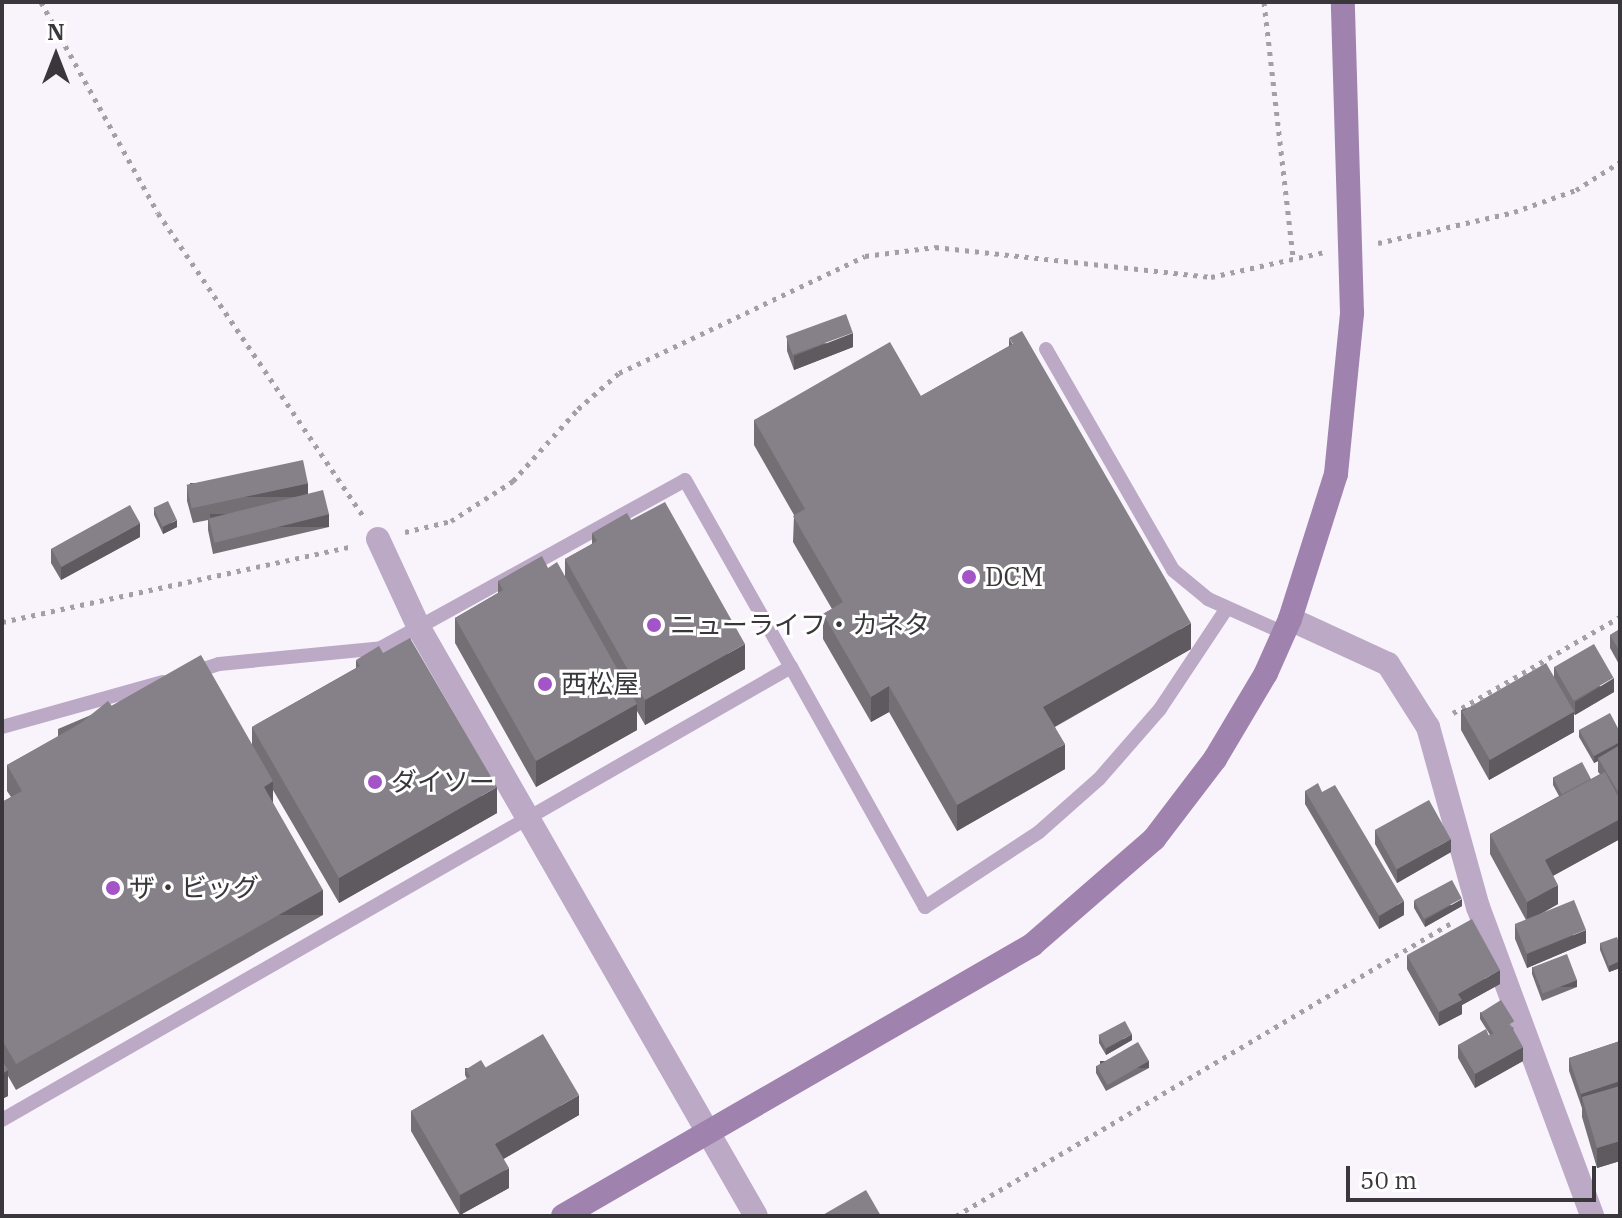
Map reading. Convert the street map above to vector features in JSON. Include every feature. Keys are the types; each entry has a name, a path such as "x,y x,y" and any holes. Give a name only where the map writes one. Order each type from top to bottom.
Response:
{"street":[{"path":"563,1216 993,970 1101,889 1187,798 1241,717 1287,626 1323,525 1345,416 1352,247 1343,2"},
{"path":"378,539 420,630 756,1216"},
{"path":"1287,626 1388,664 1428,727 1478,907 1592,1216"}],"lane":[{"path":"1046,349 1173,570 1190,587 1227,608 1287,626"},
{"path":"2,727 219,664 381,648 420,630 685,480 925,907 1020,847 1099,779 1160,709 1227,608"},
{"path":"2,1120 791,667"}],"path":[{"path":"41,2 158,213 378,539"},
{"path":"2,622 300,561 451,521 513,481 578,409 619,373 865,256 935,247 1211,277 1293,258 1264,2"},
{"path":"1352,247 1514,212 1576,190 1620,162"},
{"path":"1428,727 1620,617"},
{"path":"956,1216 1478,907"}],"building":[{"path":"846,314 853,333 793,355 786,336"},
{"path":"1022,331 1191,623 1043,707 1065,744 957,805 889,686 871,697 823,614 843,602 793,516 805,509 754,420 890,342 921,396 1013,344 1009,338"},
{"path":"303,460 308,483 192,508 187,485"},
{"path":"323,490 329,514 215,543 209,519"},
{"path":"168,501 177,520 162,527 153,508"},
{"path":"665,502 745,644 645,700 565,559 597,541 592,533 627,513 631,520"},
{"path":"130,505 140,523 61,567 51,549"},
{"path":"542,556 548,568 557,562 637,704 536,761 455,618 503,590 498,581"},
{"path":"1620,629 1620,652 1610,635"},
{"path":"410,638 497,787 339,878 252,727 360,666 356,660 379,646 383,653"},
{"path":"1594,644 1614,678 1574,701 1554,667"},
{"path":"201,655 273,781 264,787 323,890 16,1064 2,1040 2,802 22,791 7,765"},
{"path":"1546,663 1574,711 1490,760 1462,712"},
{"path":"108,701 112,706 67,742 64,737"},
{"path":"1610,713 1620,732 1620,742 1594,756 1579,730"},
{"path":"1620,745 1620,795 1598,758"},
{"path":"1582,762 1591,779 1562,794 1553,777"},
{"path":"1605,772 1620,800 1620,819 1545,860 1558,885 1527,902 1490,834"},
{"path":"1318,783 1322,792 1335,785 1404,901 1379,916 1305,791"},
{"path":"1429,800 1451,839 1397,869 1375,830"},
{"path":"1452,880 1462,899 1424,919 1414,900"},
{"path":"1574,900 1586,930 1527,954 1515,924"},
{"path":"1472,919 1500,970 1458,994 1462,1000 1439,1012 1407,955"},
{"path":"1617,937 1620,961 1609,966 1600,943"},
{"path":"1567,954 1577,980 1542,993 1532,967"},
{"path":"1501,1000 1514,1021 1494,1034 1481,1013"},
{"path":"1125,1021 1132,1034 1106,1048 1099,1035"},
{"path":"1510,1024 1523,1047 1475,1074 1458,1045 1486,1029 1489,1036"},
{"path":"543,1034 579,1095 495,1144 509,1168 460,1195 411,1111"},
{"path":"1620,1041 1620,1081 1581,1094 1569,1058"},
{"path":"1138,1042 1149,1061 1107,1085 1096,1066"},
{"path":"2,1060 8,1070 2,1074"},
{"path":"481,1060 486,1068 471,1077 466,1070"},
{"path":"1620,1086 1620,1141 1597,1148 1582,1097"},
{"path":"866,1190 881,1216 821,1216"}],"place":[{"name":"DCM","path":"969,577"},
{"name":"ニューライフ・カネタ","path":"654,625"},
{"name":"西松屋","path":"545,684"},
{"name":"ダイソー","path":"375,782"},
{"name":"ザ・ビッグ","path":"113,888"}]}
